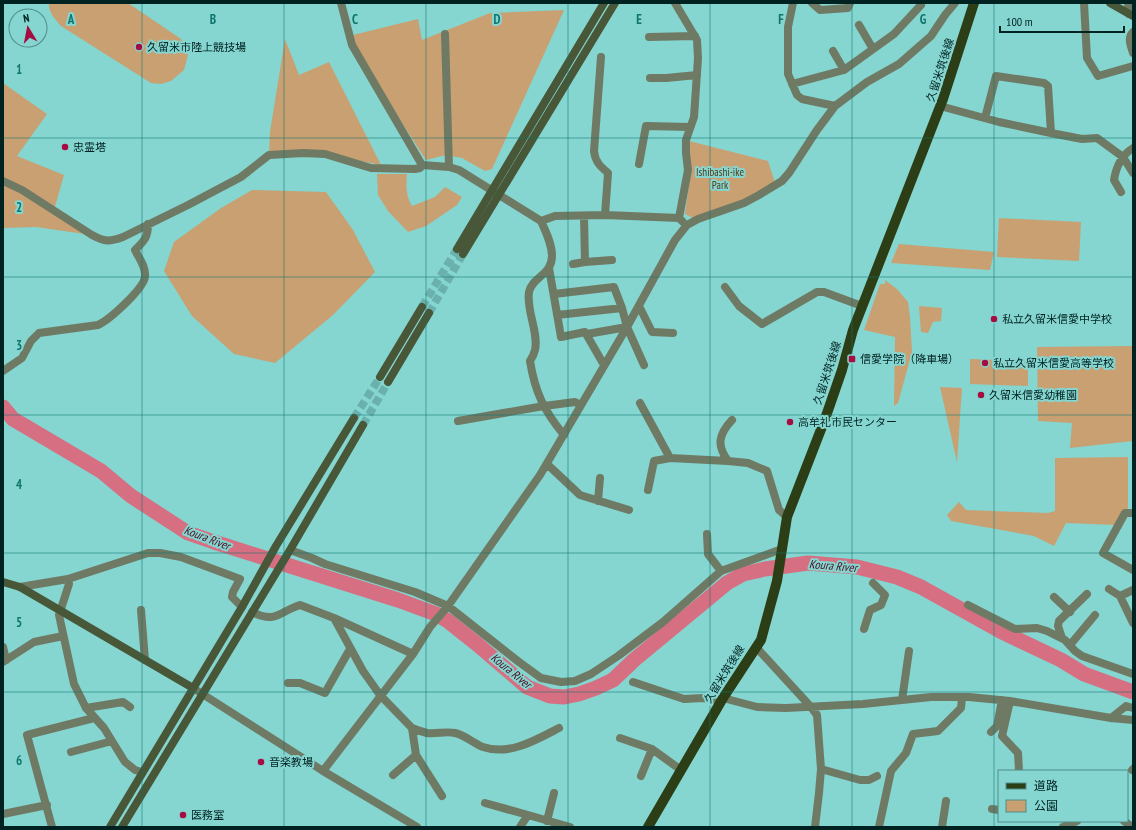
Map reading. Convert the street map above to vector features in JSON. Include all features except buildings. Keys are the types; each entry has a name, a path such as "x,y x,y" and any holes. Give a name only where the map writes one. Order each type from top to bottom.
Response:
{"main road":[{"name":"久留米筑後線","path":"648,827 722,699 761,640 778,578 787,517 828,412 853,330 940,106 974,3"}],"street":[{"path":"341,3 352,45 379,93 420,159 422,165"},
{"path":"460,252 604,3"},
{"path":"495,193 615,3"},
{"path":"675,3 697,40 698,58 694,117 686,140 688,170 679,218"},
{"path":"793,3 788,27 788,74 792,84 797,95 802,100 835,106"},
{"path":"812,3 820,10 848,8 850,3"},
{"path":"323,771 413,654 430,627 448,606 547,464 639,306 674,240 687,225 698,219 744,203 782,181 835,106 867,82 899,64 931,36 945,15 956,3"},
{"path":"1084,3 1087,58 1098,76 1133,66"},
{"path":"1110,3 1130,9"},
{"path":"792,84 844,70 894,34 921,4"},
{"path":"859,25 873,49"},
{"path":"1133,32 1130,34 1130,39 1133,53"},
{"path":"445,34 448,168"},
{"path":"650,37 695,36"},
{"path":"833,51 844,70"},
{"path":"601,57 594,157 599,166 608,173 605,215"},
{"path":"650,78 697,75"},
{"path":"985,118 996,76 1044,83 1048,86 1050,133"},
{"path":"940,106 1050,133 1082,139 1097,138 1122,157 1133,173"},
{"path":"639,164 646,126 690,127"},
{"path":"1121,192 1114,180 1122,157 1133,148"},
{"path":"3,181 22,190 92,235 104,241 112,241 188,205 241,177 269,155 303,153 326,154 371,168 415,169 420,168 422,165 459,170 541,221 550,242 552,257 549,268 561,337 585,332 587,334 627,327"},
{"path":"541,221 555,216 605,215 679,218 687,225"},
{"path":"584,216 585,262"},
{"path":"3,371 22,358 31,341 39,334 98,325 105,322 119,309 144,282 146,275 135,250 145,240 148,234 148,224"},
{"path":"573,264 612,260"},
{"path":"549,268 534,283 530,289 528,298 536,348 530,361 533,382 544,406 552,421 564,435"},
{"path":"554,294 614,287 627,327 644,365"},
{"path":"725,287 739,306 762,324 817,292 824,292 862,306"},
{"path":"639,306 652,332 672,333"},
{"path":"380,377 422,307"},
{"path":"557,315 622,308"},
{"path":"388,382 429,313"},
{"path":"587,334 604,365"},
{"path":"458,421 544,406 575,402 581,405"},
{"path":"640,403 670,458"},
{"path":"110,827 242,607 276,546 354,418"},
{"path":"728,461 722,454 720,444 721,437 726,427 732,420"},
{"path":"122,827 290,550 363,425"},
{"path":"648,490 654,461 670,458 728,461 748,464 766,471 780,510 787,517"},
{"path":"547,464 580,495 629,510"},
{"path":"598,501 600,478"},
{"path":"1133,513 1125,513 1103,553 1133,570"},
{"path":"707,534 708,554 722,571"},
{"path":"290,550 325,564 415,592 448,606 519,662 542,678 561,682 575,681 591,674 618,656 663,622 722,571 782,549"},
{"path":"20,587 68,579 148,554 170,555 240,579 232,597 242,607"},
{"path":"68,579 69,584 59,615 74,684 86,708 104,728 125,762 135,770 142,772"},
{"path":"3,582 20,587 193,688 323,771 417,827"},
{"path":"864,629 870,610 881,605 886,595 873,583"},
{"path":"1109,588 1120,596 1133,623"},
{"path":"1120,596 1133,590"},
{"path":"1062,638 1058,626 1059,621 1087,594"},
{"path":"1054,597 1070,612"},
{"path":"252,612 266,618 273,618 300,605 334,618 413,654"},
{"path":"968,605 1015,629 1036,628 1062,638 1082,656 1133,674"},
{"path":"141,610 145,660"},
{"path":"1070,645 1096,615"},
{"path":"334,618 363,671 380,695 412,728 427,733 449,732 457,734 481,746 494,750 509,749 534,741 559,728"},
{"path":"3,647 4,661 34,642 63,636"},
{"path":"756,647 817,715 820,792 815,827"},
{"path":"288,683 300,683 325,693 350,649"},
{"path":"902,700 909,651"},
{"path":"633,682 684,699 722,699 757,707 811,707 962,697 1006,701 1111,718 1133,720"},
{"path":"879,827 891,771 906,754 913,734 938,731 961,708 962,697"},
{"path":"992,732 997,726 1006,701"},
{"path":"1006,701 1002,736 1018,753 1019,770"},
{"path":"86,708 123,702 130,707"},
{"path":"1111,718 1126,706 1133,708"},
{"path":"52,827 34,763 28,735 94,718"},
{"path":"412,728 416,755 442,796"},
{"path":"620,738 652,749 681,770"},
{"path":"71,752 112,740"},
{"path":"641,776 652,749"},
{"path":"393,775 416,755"},
{"path":"820,769 860,780 869,780 877,776"},
{"path":"547,821 554,794"},
{"path":"942,827 946,800"},
{"path":"485,803 570,827"},
{"path":"3,814 47,805"},
{"path":"520,827 528,815"},
{"path":"1063,827 1075,822"}],"green space":[{"name":"久留米市陸上競技場","path":"49,3 128,3 181,39 188,55 184,70 171,81 161,84 151,83 61,26 54,18"},
{"path":"564,10 492,169 485,171 462,158 446,155 426,160 354,49 353,35 418,19 422,40 490,13"},
{"path":"285,39 299,75 329,62 381,165 325,154 269,155 270,132"},
{"path":"3,83 47,114 17,156 64,175 54,210 92,235 36,227 3,228"},
{"name":"Ishibashi-ike Park","path":"689,141 768,161 775,183 744,200 693,218 685,214 691,171"},
{"path":"377,174 407,174 407,191 412,206 435,197 445,187 462,197 457,205 426,226 408,232 388,211 378,195"},
{"path":"252,190 326,192 353,230 375,272 333,315 275,363 234,354 192,316 164,271 174,242 221,208"},
{"path":"999,218 1081,222 1079,261 997,257"},
{"path":"899,244 994,252 990,270 891,263"},
{"path":"885,280 897,289 908,302 910,317 912,352 898,403 894,406 895,337 864,330 880,284 885,284"},
{"path":"919,306 942,308 941,321 933,322 928,333 921,332"},
{"path":"1133,346 1133,441 1070,448 1072,423 1038,421 1037,347"},
{"path":"970,359 1028,361 1028,386 970,384"},
{"path":"940,387 962,388 957,462"},
{"path":"1128,457 1128,510 1115,525 1066,523 1054,546 1034,536 951,521 947,515 959,502 966,510 1048,513 1055,511 1055,458"}],"waterway":[{"name":"Koura River","path":"3,407 13,419 101,471 131,496 188,533 398,600 436,614 448,621 477,644 527,687 550,696 564,697 579,694 613,680 634,660 727,583 743,574 765,569 808,563 857,567 897,577 921,587 1002,632 1061,660 1084,674 1133,692"}],"tunnel":[{"path":"422,307 457,249"},
{"path":"429,313 463,254"},
{"path":"354,418 380,377"},
{"path":"363,425 388,382"}],"place":[{"name":"久留米市陸上競技場","path":"139,47"},
{"name":"忠霊塔","path":"65,147"},
{"name":"私立久留米信愛中学校","path":"994,319"},
{"name":"信愛学院（降車場）","path":"852,359"},
{"name":"私立久留米信愛高等学校","path":"985,363"},
{"name":"久留米信愛幼稚園","path":"981,395"},
{"name":"高牟礼市民センター","path":"790,422"},
{"name":"音楽教場","path":"261,762"},
{"name":"医務室","path":"183,815"}]}
